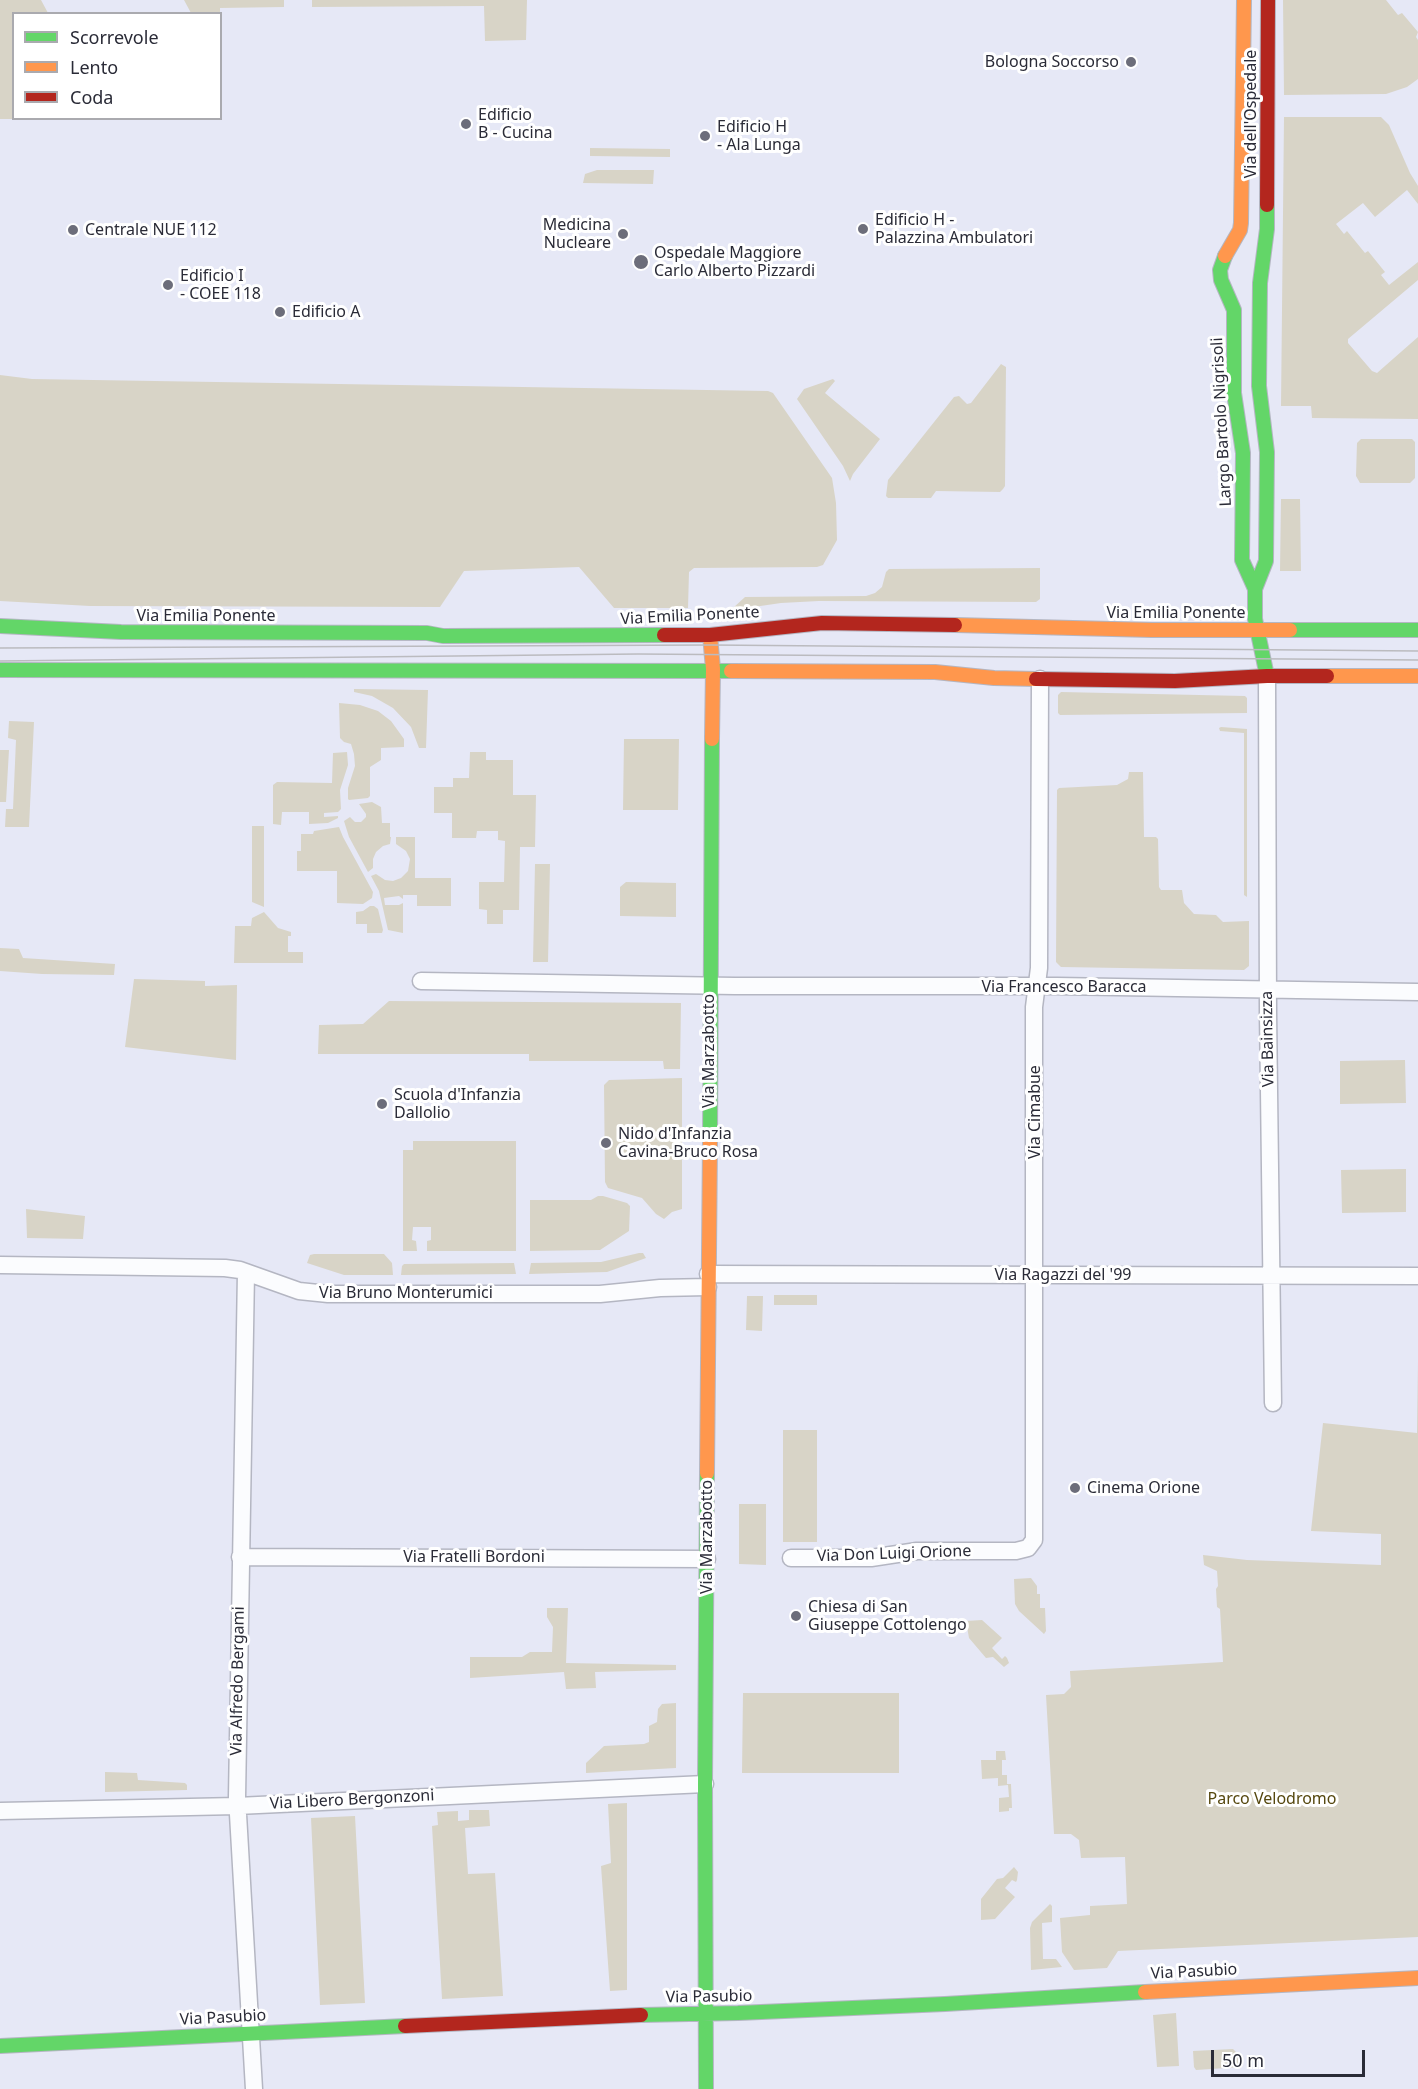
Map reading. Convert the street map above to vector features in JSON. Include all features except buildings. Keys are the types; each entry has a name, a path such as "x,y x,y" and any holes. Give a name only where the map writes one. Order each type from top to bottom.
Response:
{"street":[{"name":"Via dell'Ospedale","path":"1241,223 1244,0"},
{"name":"Via dell'Ospedale","path":"1267,229 1268,0"},
{"name":"Largo Bartolo Nigrisoli","path":"1241,223 1240,230 1220,270 1221,280 1234,310 1234,393 1243,453 1242,560 1255,589"},
{"name":"Largo Bartolo Nigrisoli","path":"1267,229 1260,283 1259,363 1267,452 1266,561 1255,589 1257,630 1267,676"},
{"name":"Via Emilia Ponente","path":"0,626 122,632 415,633 443,636 710,634 822,623 1152,630 1418,630"},
{"name":"Via Marzabotto","path":"706,2089 705,1784 713,669 710,634"},
{"path":"0,670 713,669 922,671 981,677 1175,681 1267,676 1418,676"},
{"name":"Via Bainsizza","path":"1267,676 1273,1403"},
{"name":"Via Cimabue","path":"1032,1545 1035,1534 1034,1007 1039,968 1040,679"},
{"name":"Via Marzabotto","path":"421,981 710,985"},
{"name":"Via Francesco Baracca","path":"710,985 1037,986 1418,992"},
{"name":"Via Bruno Monterumici","path":"0,1265 213,1267 246,1272 299,1291 328,1294 600,1294 708,1281"},
{"name":"Via Alfredo Bergami","path":"246,1272 237,1806 254,2089"},
{"name":"Via Ragazzi del '99","path":"708,1281 1035,1276 1418,1276"},
{"name":"Via Don Luigi Orione","path":"791,1558 871,1557 917,1551 1016,1551 1032,1545"},
{"name":"Via Fratelli Bordoni","path":"240,1557 707,1558"},
{"name":"Via Libero Bergonzoni","path":"0,1810 237,1806 705,1784"},
{"name":"Via Pasubio","path":"0,2046 655,2014 738,2013 945,2004 1070,1995 1418,1978"}],"green space":[{"path":"0,0 41,0 47,12 12,12 12,119 0,119"},
{"path":"184,0 284,0 284,7 220,8 220,12 190,12"},
{"path":"312,0 527,0 526,40 485,41 484,6 312,7"},
{"path":"1283,0 1386,0 1398,15 1402,13 1418,32 1416,37 1418,40 1418,79 1407,87 1386,94 1284,95"},
{"path":"1284,117 1381,117 1389,125 1418,186 1418,204 1407,190 1375,217 1363,203 1336,224 1344,234 1347,231 1365,253 1368,251 1385,272 1381,275 1389,285 1418,262 1418,280 1348,339 1348,343 1372,371 1377,373 1418,337 1418,419 1312,418 1311,406 1281,406"},
{"path":"590,148 670,149 670,157 590,156"},
{"path":"597,170 654,170 653,184 583,183 585,174"},
{"path":"1001,364 1006,367 1005,486 1003,489 1000,492 936,491 931,498 888,498 886,496 888,480 954,397 959,396 967,404 971,403"},
{"path":"0,375 32,379 768,391 773,393 832,478 836,503 837,540 823,565 817,567 694,568 689,572 688,608 614,608 579,567 464,571 440,607 90,606 0,601"},
{"path":"833,379 835,381 825,393 880,439 850,481 843,466 797,399 804,389"},
{"path":"1361,439 1412,439 1415,442 1415,478 1410,483 1360,483 1356,476 1357,443"},
{"path":"1281,499 1300,499 1301,571 1280,571"},
{"path":"1040,568 1040,599 1036,602 819,601 781,603 733,610 745,597 866,596 882,587 889,569"},
{"path":"354,689 428,690 426,748 419,748 411,727 393,708 372,696 354,692"},
{"path":"1061,692 1245,696 1247,713 1060,715 1058,695"},
{"path":"339,703 360,705 378,711 391,721 404,739 404,747 381,748 381,760 370,767 370,796 368,798 348,799 348,788 355,766 354,754 351,744 340,738"},
{"path":"9,721 34,722 29,827 5,827 6,809 13,809 16,740 8,738"},
{"path":"1221,727 1247,729 1247,897 1244,895 1244,733 1220,731"},
{"path":"624,739 679,739 678,810 623,810"},
{"path":"0,750 9,750 6,802 0,802"},
{"path":"347,752 348,765 340,790 341,809 338,812 324,813 324,817 338,816 338,818 328,823 309,824 309,812 282,812 281,825 273,824 273,785 277,782 332,783 333,753"},
{"path":"470,752 486,752 486,760 513,760 513,795 536,795 535,847 520,847 519,910 503,910 503,924 487,924 487,910 479,909 479,882 504,882 505,841 498,840 498,831 477,831 476,838 452,838 452,813 434,813 434,787 453,787 453,778 469,778"},
{"path":"1129,772 1143,772 1144,837 1158,839 1159,887 1161,890 1182,890 1184,903 1194,914 1216,915 1223,922 1249,921 1249,966 1244,970 1061,967 1056,962 1057,790 1059,788 1117,785 1128,779"},
{"path":"372,802 381,807 382,823 390,823 391,837 390,844 376,852 373,868 368,872 349,837 344,821 350,817 355,822 361,822 366,814 359,804"},
{"path":"252,826 264,826 264,907 252,902"},
{"path":"339,827 373,892 372,898 363,904 337,903 337,871 297,871 297,851 301,851 301,834 313,834 314,831"},
{"path":"396,837 415,837 415,878 451,878 451,906 417,906 417,895 403,895 403,899 399,896 384,898 385,905 403,903 403,933 388,930 379,891 371,876 376,874 385,880 393,881 401,878 408,871 410,859 406,851 396,844"},
{"path":"535,864 550,864 548,962 533,962"},
{"path":"626,882 676,883 676,917 620,916 620,887"},
{"path":"370,906 378,909 382,933 367,933 367,924 356,924 356,912 363,911"},
{"path":"264,912 278,928 291,932 291,936 288,936 288,952 303,952 303,963 234,963 235,926 251,926 252,918"},
{"path":"0,948 19,949 23,958 115,964 114,975 0,971"},
{"path":"134,979 205,981 205,986 237,985 236,1060 125,1047"},
{"path":"389,1001 681,1003 680,1069 664,1069 663,1061 529,1061 529,1054 318,1054 319,1025 363,1024"},
{"path":"1405,1060 1406,1103 1340,1104 1340,1061"},
{"path":"682,1078 682,1209 672,1212 664,1219 656,1214 642,1198 608,1188 605,1182 604,1085 609,1080"},
{"path":"413,1141 516,1141 516,1251 427,1251 427,1241 431,1240 431,1227 413,1227 412,1240 416,1241 417,1251 403,1251 403,1150 413,1150"},
{"path":"1406,1169 1406,1212 1342,1213 1341,1170"},
{"path":"598,1196 627,1203 630,1206 629,1231 600,1250 530,1251 530,1200 591,1200"},
{"path":"26,1209 85,1216 83,1239 27,1238"},
{"path":"643,1253 646,1258 607,1272 529,1274 531,1263 601,1262"},
{"path":"384,1254 392,1263 393,1275 344,1275 307,1263 310,1255"},
{"path":"514,1263 516,1274 401,1275 404,1264"},
{"path":"774,1295 817,1295 817,1305 774,1305"},
{"path":"747,1296 763,1296 762,1331 746,1330"},
{"name":"Parco Velodromo","path":"1418,1361 1418,1937 1118,1951 1107,1968 1074,1970 1062,1952 1060,1918 1090,1915 1090,1906 1127,1904 1125,1857 1081,1858 1079,1840 1071,1834 1054,1834 1046,1695 1064,1694 1071,1687 1070,1671 1223,1662 1220,1609 1217,1607 1217,1571 1204,1565 1203,1555 1247,1560 1381,1565 1381,1534 1311,1531 1323,1423 1417,1433"},
{"path":"783,1430 817,1430 817,1542 783,1542"},
{"path":"739,1504 766,1504 766,1565 739,1564"},
{"path":"1031,1578 1037,1586 1037,1594 1040,1594 1040,1608 1045,1608 1046,1631 1044,1634 1019,1611 1015,1604 1014,1579"},
{"path":"547,1608 568,1608 566,1663 676,1665 676,1670 595,1672 596,1688 566,1689 564,1672 470,1678 470,1657 522,1657 530,1652 552,1652 553,1627 547,1617"},
{"path":"982,1620 1002,1638 992,1648 1002,1659 1005,1656 1007,1658 1009,1663 1004,1667 993,1657 986,1658 969,1638 966,1621"},
{"path":"743,1693 899,1693 899,1773 742,1773"},
{"path":"676,1703 676,1768 586,1773 586,1763 604,1746 649,1742 649,1726 657,1722 658,1709 662,1704"},
{"path":"996,1751 1005,1751 1006,1760 1002,1760 1002,1775 1007,1775 1007,1784 1011,1784 1012,1808 1009,1808 1009,1811 999,1812 999,1798 1009,1797 1008,1785 998,1786 998,1778 982,1779 981,1760 996,1760"},
{"path":"105,1772 137,1773 138,1780 185,1783 187,1790 105,1792"},
{"path":"627,1803 627,1990 610,1991 601,1866 611,1863 608,1804"},
{"path":"469,1810 489,1810 490,1826 465,1828 468,1874 495,1873 503,1996 442,1999 432,1826 438,1825 437,1812 458,1811 458,1821 469,1820"},
{"path":"355,1816 365,2003 320,2005 311,1818"},
{"path":"1014,1867 1018,1872 1017,1880 1016,1882 1012,1880 1005,1888 1015,1897 995,1919 981,1920 981,1899 997,1879 1003,1878"},
{"path":"1050,1904 1052,1922 1042,1923 1043,1959 1056,1959 1062,1967 1031,1970 1030,1928 1032,1922"},
{"path":"1176,2013 1179,2066 1157,2067 1153,2015"},
{"path":"1233,2049 1241,2057 1241,2067 1196,2070 1194,2067 1193,2051"}],"tram line":[{"path":"0,648 711,645 1418,651"},
{"path":"0,661 638,654 1418,660"}],"traffic: fast":[{"path":"1267,205 1267,229 1260,283 1259,386 1267,452 1266,561 1255,589 1255,619 1267,676"},
{"path":"1225,256 1220,270 1221,280 1234,310 1234,393 1243,453 1242,560 1255,589"},
{"path":"0,626 121,632 427,633 443,636 664,635"},
{"path":"1290,630 1418,630"},
{"path":"0,670 731,671"},
{"path":"710,1142 712,739"},
{"path":"706,2089 707,1473"},
{"path":"641,2015 945,2004 1145,1992"},
{"path":"0,2046 405,2026"}],"traffic: slow":[{"path":"1225,256 1240,230 1241,223 1244,0"},
{"path":"955,625 1152,630 1290,630"},
{"path":"710,635 713,669 712,739"},
{"path":"731,671 935,672 994,678 1036,679"},
{"path":"1327,676 1418,676"},
{"path":"707,1473 710,1142"},
{"path":"1145,1992 1418,1978"}],"traffic: jam":[{"path":"1267,205 1268,0"},
{"path":"664,635 710,635 822,623 955,625"},
{"path":"1036,679 1175,681 1267,676 1327,676"},
{"path":"405,2026 641,2015"}],"place":[{"name":"Bologna Soccorso","path":"1131,62"},
{"name":"Edificio B - Cucina","path":"466,124"},
{"name":"Edificio H - Ala Lunga","path":"705,136"},
{"name":"Edificio H - Palazzina Ambulatori","path":"863,229"},
{"name":"Centrale NUE 112","path":"73,230"},
{"name":"Medicina Nucleare","path":"623,234"},
{"name":"Ospedale Maggiore Carlo Alberto Pizzardi","path":"641,262"},
{"name":"Edificio I - COEE 118","path":"168,285"},
{"name":"Edificio A","path":"280,312"},
{"name":"Scuola d'Infanzia Dallolio","path":"382,1104"},
{"name":"Nido d'Infanzia Cavina-Bruco Rosa","path":"606,1143"},
{"name":"Cinema Orione","path":"1075,1488"},
{"name":"Chiesa di San Giuseppe Cottolengo","path":"796,1616"}]}
